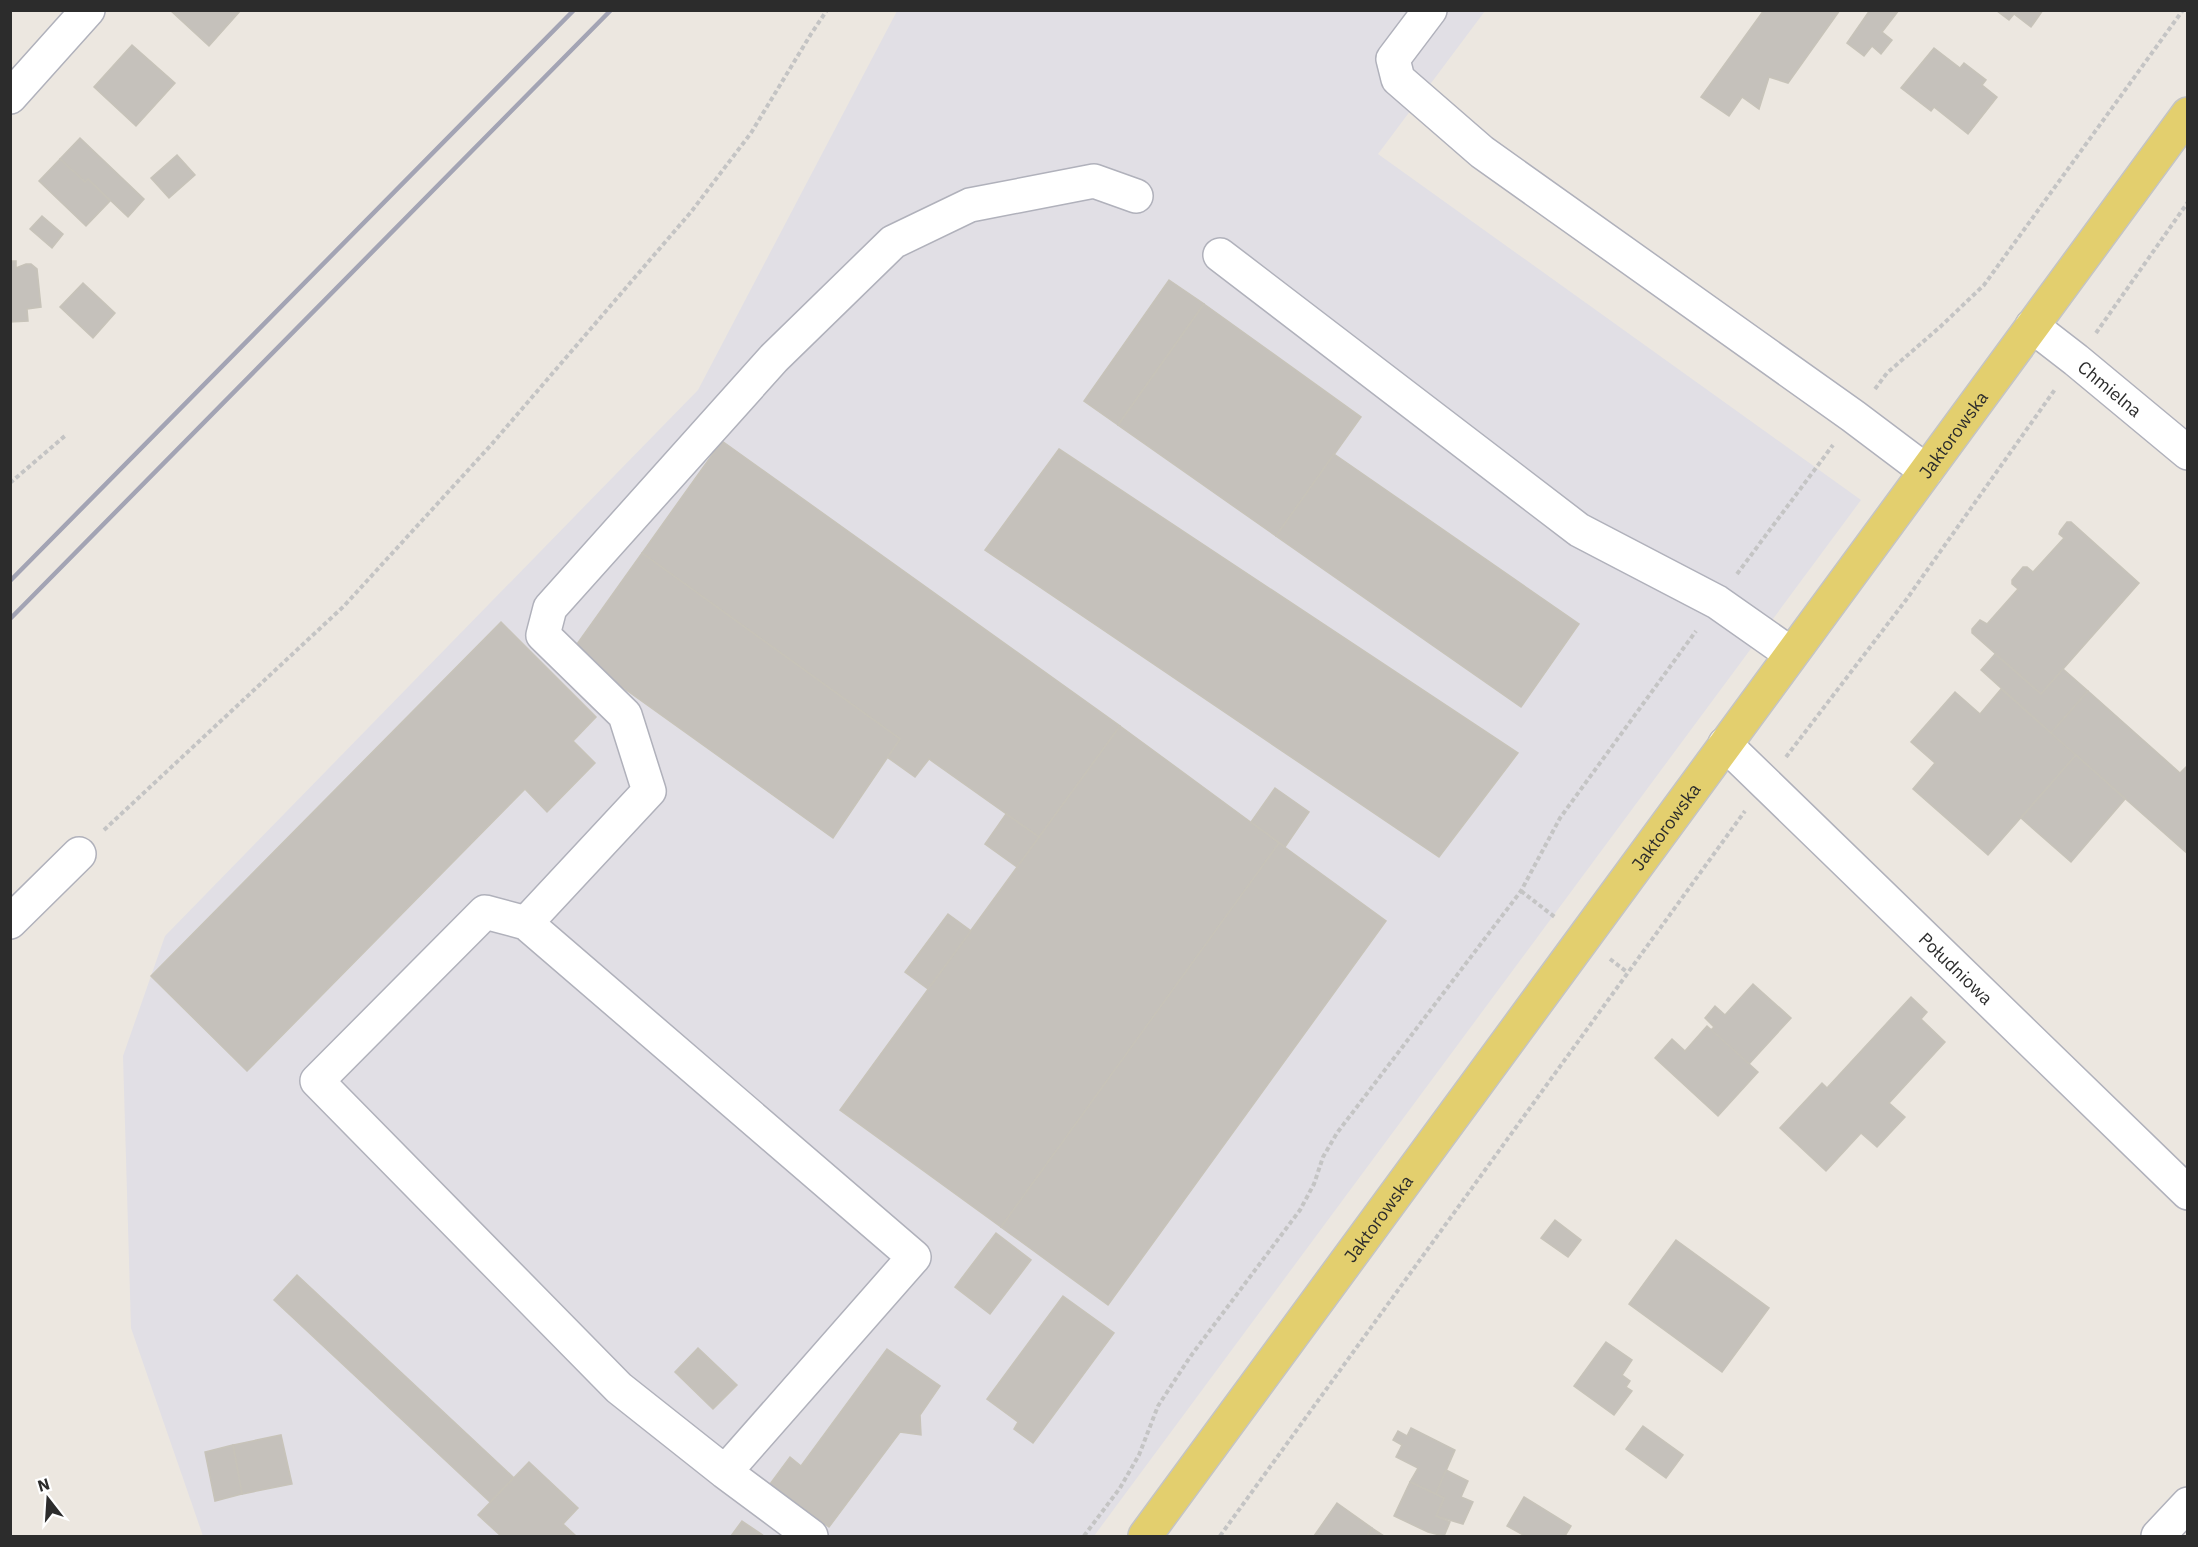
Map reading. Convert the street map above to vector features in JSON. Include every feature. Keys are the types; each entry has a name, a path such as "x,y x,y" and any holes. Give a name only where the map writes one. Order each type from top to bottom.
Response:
{"main road":[{"name":"Jaktorowska","path":"1145,1536 2187,114"}],"street":[{"path":"10,97 88,10"},
{"path":"1430,10 1393,59 1398,79 1482,152 1853,416 1926,471"},
{"path":"526,923 650,791 625,715 543,635 550,608 774,358 893,242 970,204 1094,181 1136,196"},
{"path":"1220,255 1579,530 1717,602 1791,654"},
{"name":"Chmielna","path":"2032,326 2187,453"},
{"name":"Południowa","path":"1725,744 2187,1193"},
{"path":"10,922 79,854"},
{"path":"725,1472 914,1257 526,923 485,912 317,1081 619,1388 725,1472 811,1536"},
{"path":"2158,1536 2187,1504"}],"path":[{"path":"79,854 344,606 491,445 691,212 751,133 828,10"},
{"path":"1083,1536 1120,1488 1139,1455 1158,1406 1190,1357 1300,1210 1314,1184 1323,1157 1337,1133 1521,891 1560,818 1853,416 1887,373 1940,327 1983,285 2184,10"},
{"path":"1220,1536 1766,782 1906,600 2187,202"},
{"path":"10,483 66,435"}],"shaded area":[{"path":"897,11 1485,11 1378,154 1861,500 1094,1536 203,1536 131,1328 123,1056 165,936 698,390"}],"building":[{"path":"170,10 241,10 209,46"},
{"path":"1764,10 1840,10 1788,83 1769,77 1759,109 1742,97 1729,116 1701,97"},
{"path":"1870,10 1899,10 1882,32 1892,40 1881,54 1872,46 1864,56 1847,43"},
{"path":"2043,10 2031,27 2014,14 2009,20 1997,11"},
{"path":"132,45 175,83 136,126 94,87"},
{"path":"1934,48 1960,68 1964,63 1986,80 1982,85 1997,97 1968,134 1934,107 1931,111 1901,88"},
{"path":"80,138 144,199 128,217 88,179 85,182 60,159"},
{"path":"177,155 195,175 169,198 151,178"},
{"path":"60,159 85,182 88,179 110,201 86,226 39,181"},
{"path":"42,216 63,234 52,248 30,229"},
{"path":"10,261 16,261 16,268 31,264 37,269 41,307 27,309 28,321 10,322"},
{"path":"1169,280 1204,304 1118,425 1084,401"},
{"path":"83,283 115,313 93,338 60,307"},
{"path":"1204,304 1361,417 1276,536 1118,425"},
{"path":"722,441 1120,726 1039,837 929,759 915,777 887,757 900,739 642,553"},
{"path":"1059,449 1518,753 1439,857 985,550"},
{"path":"1334,454 1579,624 1521,707 1276,536"},
{"path":"2067,522 2071,522 2139,583 2041,694 1972,633 1972,629 1980,620 1987,624 2018,589 2012,584 2012,580 2023,567 2033,572 2064,538 2059,534"},
{"path":"642,553 900,739 833,838 572,651"},
{"path":"501,622 596,717 573,741 595,763 547,812 525,789 247,1071 151,976"},
{"path":"1995,654 2041,694 2063,669 2088,691 2051,733 1981,670"},
{"path":"2001,689 2076,755 1988,855 1913,789 1935,763 1911,742 1955,692 1980,714"},
{"path":"2088,691 2180,773 2188,765 2188,854 2051,733"},
{"path":"1120,726 1279,843 1001,1227 840,1110"},
{"path":"2076,755 2125,799 2071,862 2021,818"},
{"path":"1275,788 1309,812 1285,847 1251,822"},
{"path":"1006,814 1039,837 1017,867 985,844"},
{"path":"1279,843 1386,921 1108,1305 1001,1227"},
{"path":"948,914 971,931 928,989 905,972"},
{"path":"1753,984 1791,1018 1749,1064 1711,1030 1714,1027 1705,1018 1715,1006 1725,1015"},
{"path":"1911,997 1927,1012 1921,1019 1945,1042 1889,1103 1905,1117 1877,1147 1861,1133 1826,1171 1780,1128 1822,1083 1827,1088"},
{"path":"1707,1026 1758,1072 1718,1116 1655,1058 1672,1039 1685,1051"},
{"path":"1555,1220 1581,1240 1568,1257 1541,1238"},
{"path":"996,1233 1031,1260 990,1314 955,1287"},
{"path":"1676,1240 1769,1308 1722,1372 1629,1304"},
{"path":"297,1275 514,1478 490,1502 274,1300"},
{"path":"1063,1296 1114,1333 1033,1443 1014,1429 1018,1422 987,1399"},
{"path":"1606,1342 1632,1360 1622,1375 1630,1381 1626,1387 1632,1391 1614,1415 1574,1386"},
{"path":"698,1348 737,1385 713,1409 675,1372"},
{"path":"887,1349 940,1386 920,1415 921,1435 900,1432 829,1527 770,1484 790,1457 801,1466"},
{"path":"1643,1426 1683,1455 1666,1478 1626,1449"},
{"path":"1411,1428 1455,1450 1436,1494 1410,1482 1418,1468 1396,1457 1402,1445 1393,1440 1398,1431 1407,1436"},
{"path":"281,1435 292,1484 242,1494 233,1445"},
{"path":"233,1445 242,1494 215,1501 205,1452"},
{"path":"529,1462 578,1508 563,1524 576,1536 501,1536 478,1515"},
{"path":"1446,1470 1468,1481 1461,1497 1473,1502 1463,1524 1436,1516 1444,1498 1436,1494"},
{"path":"1410,1482 1444,1498 1436,1516 1450,1522 1444,1536 1428,1532 1394,1516"},
{"path":"1524,1497 1571,1526 1565,1536 1525,1536 1507,1526"},
{"path":"1337,1503 1372,1528 1367,1536 1314,1536"},
{"path":"742,1521 764,1536 731,1536"},
{"path":"1372,1528 1384,1536 1367,1536"}],"railway":[{"path":"10,581 574,10"},
{"path":"10,619 611,10"}]}
